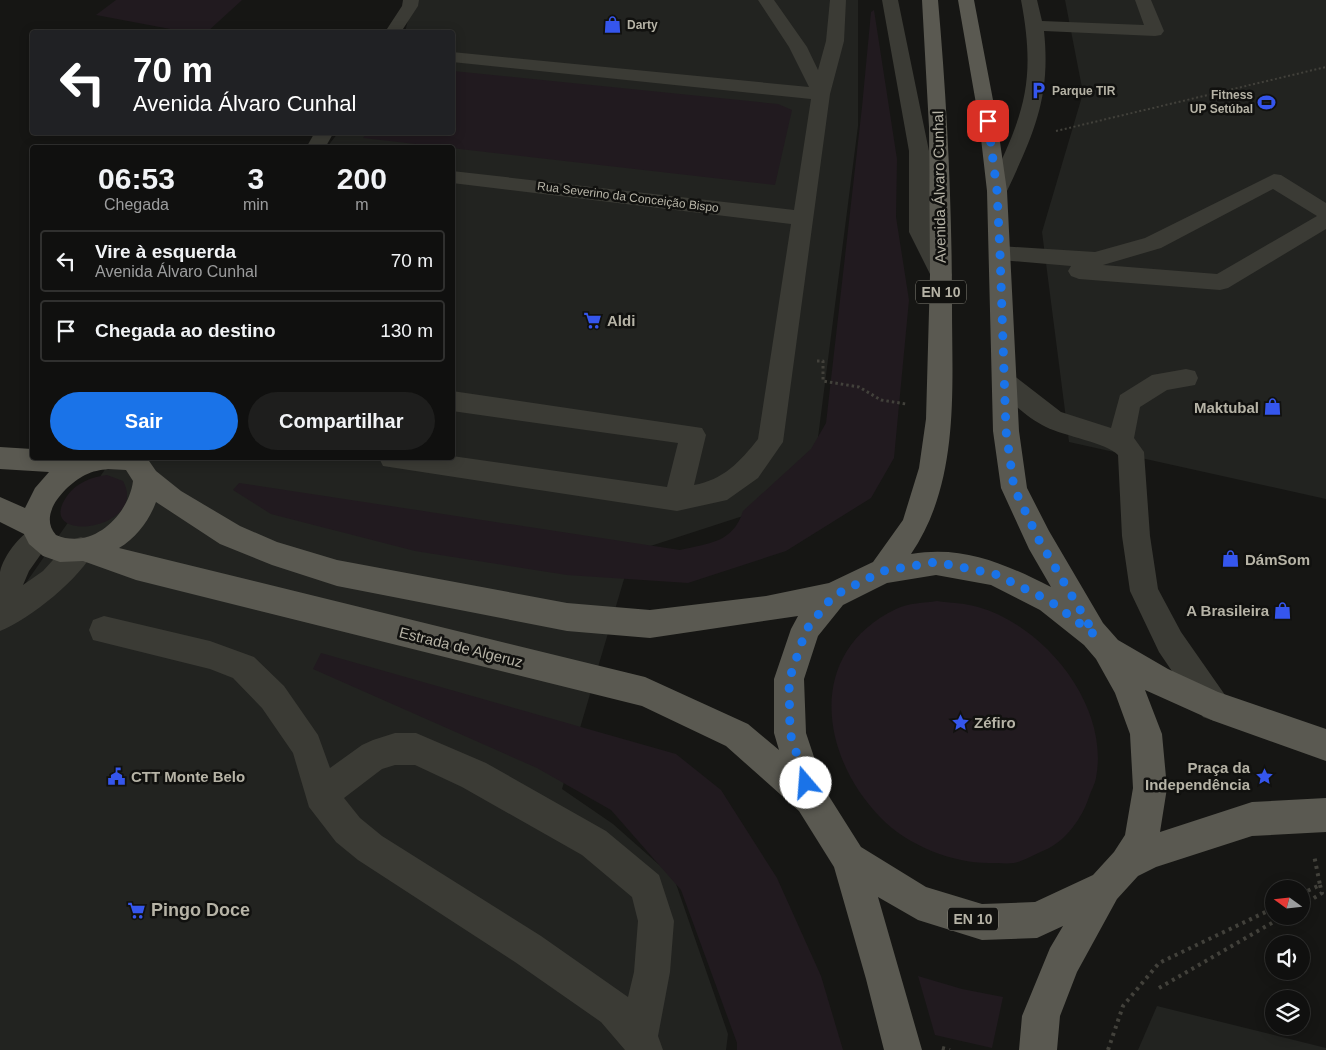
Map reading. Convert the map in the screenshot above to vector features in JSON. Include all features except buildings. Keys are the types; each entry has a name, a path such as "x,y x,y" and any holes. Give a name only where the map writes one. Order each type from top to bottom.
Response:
{"main road":[{"name":"Avenida Álvaro Cunhal","path":"883,571 915,525 932,468 939,419 941,275 939,126 930,0"},
{"name":"EN 10","path":"966,0 988,121 997,191 1006,431 1014,488 1039,540 1128,686 1146,734 1150,788 1141,841 1116,876 1063,961 1041,1016 1038,1050"},
{"path":"0,458 61,463 90,460"},
{"path":"37,532 38,508 48,491 64,474 98,460"},
{"path":"130,460 146,469 171,500 230,535 272,553 337,573 566,617 650,624 766,609 833,596"},
{"name":"Estrada de Algeruz","path":"0,509 37,532 47,545 61,550 83,549 114,537 131,521 143,502 146,469"},
{"name":"Estrada de Algeruz","path":"83,549 136,567 644,692 737,735 811,799"},
{"name":"EN 10","path":"903,1050 885,979 849,859 811,799 790,733 789,680 806,630 833,596 883,571 936,562 995,574 1050,601 1101,642"},
{"path":"1101,642 1157,680 1214,706 1326,745"},
{"path":"1116,876 1150,852 1252,820 1326,815"},
{"name":"EN 10","path":"849,859 918,902 982,922 1038,920 1116,876"}],"street":[{"path":"395,30 410,6 411,0"},
{"path":"766,0 798,47 821,94"},
{"path":"415,460 677,500 718,492 749,470 770,442 821,94 835,41 838,0"},
{"path":"890,0 919,151 920,232 941,275"},
{"path":"997,191 1028,126 1037,94 1039,52 1029,0"},
{"path":"1035,26 1155,31 1143,0"},
{"path":"455,58 821,94"},
{"name":"Rua Severino da Conceição Bispo","path":"455,177 803,218"},
{"path":"1000,259 1095,260 1153,243 1274,180 1326,212"},
{"path":"1000,259 1220,282 1326,220"},
{"path":"1121,441 1129,402 1161,382 1186,378"},
{"path":"1004,382 1052,419 1074,428 1121,441 1131,452 1136,536 1144,592 1170,642 1214,706"},
{"path":"455,401 693,434 677,500"},
{"path":"0,602 19,562 37,532"},
{"path":"0,617 52,580 83,549"},
{"path":"104,630 210,655 243,667 273,697 308,746 321,795 348,830 370,848 528,949 614,1009 642,1043"},
{"path":"321,795 373,756 396,748 416,749 474,775 594,843 647,887 656,921 652,972 642,1043"}],"path":[{"path":"1054,138 1055,131 1326,67"},
{"path":"823,361 823,381 859,387 881,400 897,403"},
{"path":"1310,901 1322,894 1312,848"},
{"path":"1310,890 1320,885"},
{"path":"1108,1050 1123,1006 1159,964 1265,912"},
{"path":"1159,988 1268,925"}],"shaded area":[{"path":"116,0 242,0 209,30 175,30 96,15"},
{"path":"413,0 858,0 858,126 816,453 743,516 632,552 562,789 613,824 674,878 728,1034 726,1050 0,1050 0,620 112,460 455,460 455,145 329,145 336,135 455,135 455,30 406,30"},
{"path":"1065,0 1326,0 1326,499 1069,442 1042,232 1083,93"},
{"path":"874,10 897,159 896,217 909,300 894,458 871,498 786,551 688,583 567,575 415,551 271,514 233,490 239,483 680,550 710,543 726,536 739,522 743,511 811,449 826,423 871,12"},
{"path":"455,71 778,104 792,110 775,185 455,148 455,145 424,145 363,138 365,135 455,135"},
{"path":"107,475 123,481 127,498 121,511 108,520 92,526 76,526 65,522 60,512 71,491 84,481"},
{"path":"937,601 978,607 1003,617 1027,632 1048,650 1067,673 1082,697 1093,724 1098,751 1096,778 1078,821 1053,846 1018,862 975,862 945,856 917,844 892,828 860,793 845,765 835,736 832,706 835,677 847,651 867,628 896,609 911,604"},
{"path":"321,653 676,754 721,790 777,878 821,976 843,1050 737,1050 737,1043 681,890 611,810 537,768 313,669"},
{"path":"918,976 962,989 1003,997 992,1048 935,1035"},
{"path":"1157,1006 1265,1033 1265,1035 1274,1035 1326,1048 1326,1050 1138,1050"}],"place":[{"name":"Darty","path":"613,25"},
{"name":"Parque TIR","path":"1038,91"},
{"name":"Fitness UP Setúbal","path":"1267,102"},
{"name":"Aldi","path":"593,320"},
{"name":"Maktubal","path":"1273,407"},
{"name":"DámSom","path":"1231,559"},
{"name":"A Brasileira","path":"1283,610"},
{"name":"Zéfiro","path":"960,722"},
{"name":"CTT Monte Belo","path":"117,776"},
{"name":"Praça da Independência","path":"1264,776"},
{"name":"Pingo Doce","path":"137,910"}],"route":[{"path":"806,783 790,733 789,680 806,630 833,596 883,571 936,562 995,574 1050,601 1095,635 1039,540 1014,488 1006,431 997,191 988,121"}]}
